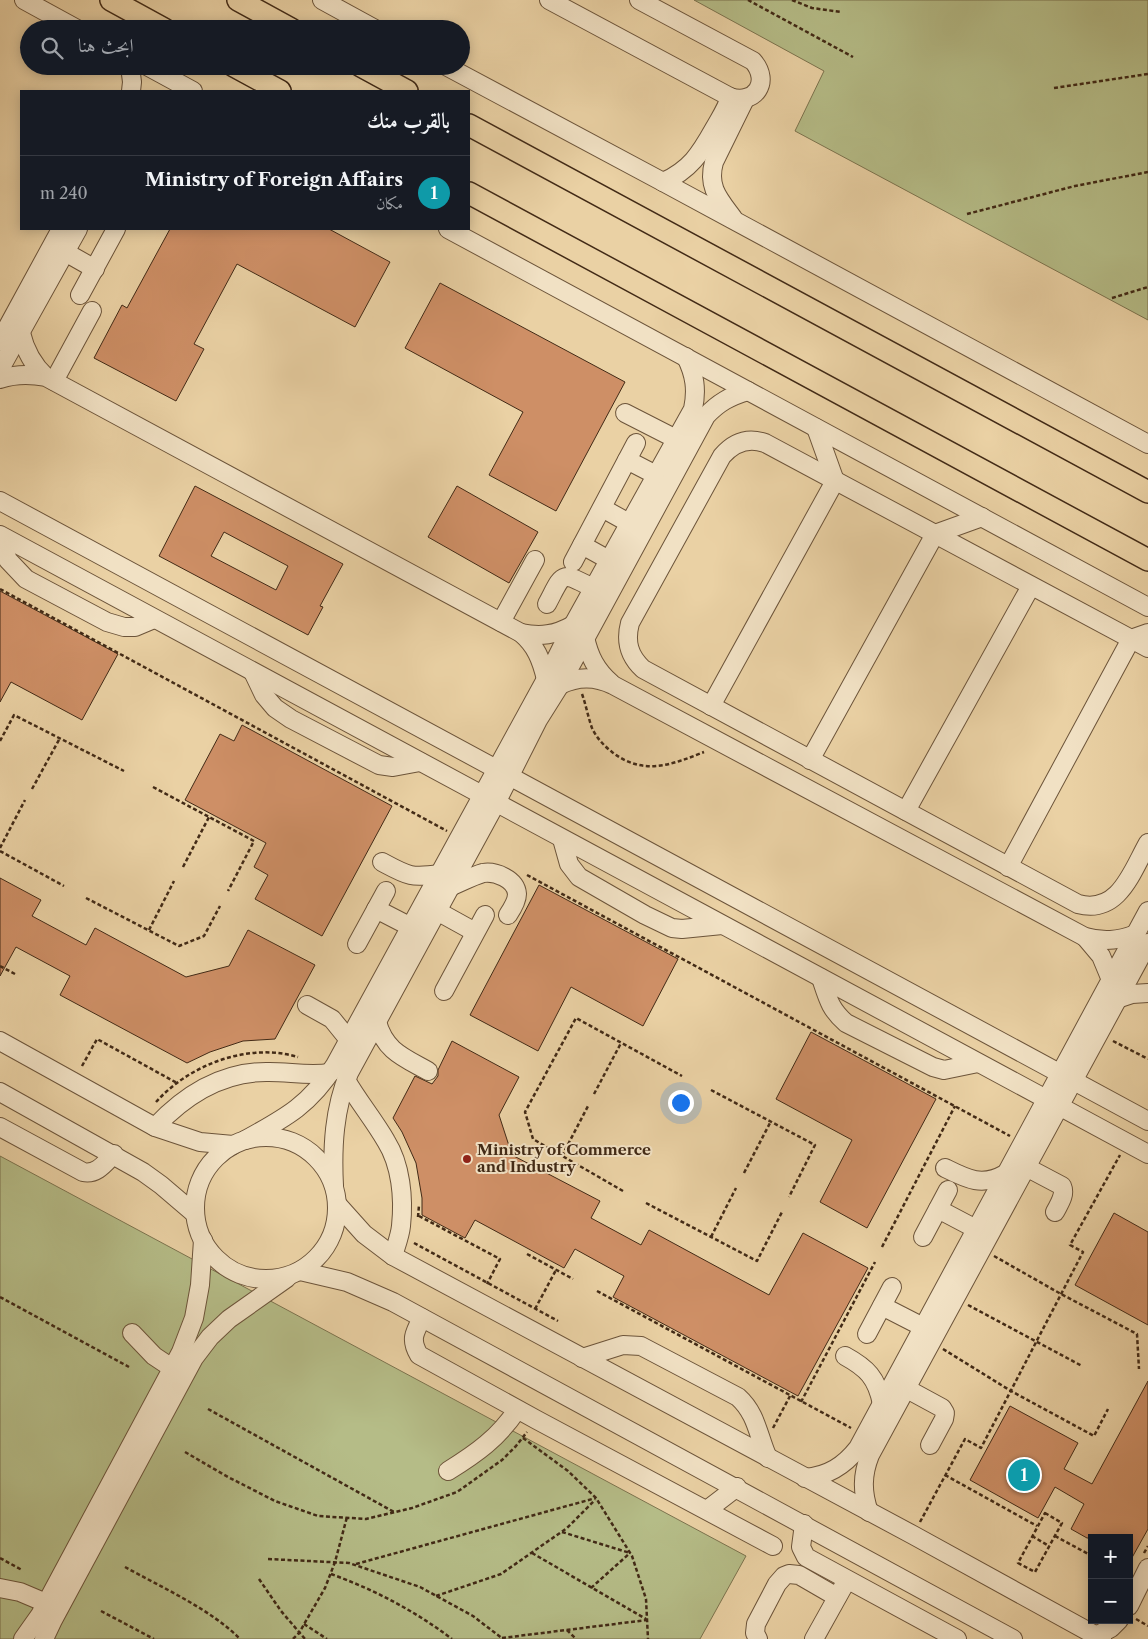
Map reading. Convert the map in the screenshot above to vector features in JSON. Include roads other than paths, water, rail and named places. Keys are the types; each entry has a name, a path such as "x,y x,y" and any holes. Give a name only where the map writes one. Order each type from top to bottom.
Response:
{"main road":[{"path":"111,0 148,20"},
{"path":"238,0 275,20"},
{"path":"251,75 278,90"},
{"path":"378,75 405,90"},
{"path":"470,125 1148,492"},
{"path":"470,194 1148,560"}],"street":[{"path":"24,0 61,20"},
{"path":"322,0 359,20"},
{"path":"344,0 354,17"},
{"path":"549,0 738,98 741,110 714,162 711,178 716,193 734,221"},
{"path":"639,0 753,62 760,71 761,83 755,93 738,98 725,110 700,154 687,168 663,182"},
{"path":"131,75 131,90"},
{"path":"162,75 188,89"},
{"path":"463,75 1148,444"},
{"path":"0,341 60,230"},
{"path":"0,369 77,230"},
{"path":"80,295 115,230"},
{"path":"450,230 1148,607"},
{"path":"65,252 95,268"},
{"path":"50,379 92,311"},
{"path":"20,332 32,362 50,379 521,633 538,652 553,682"},
{"path":"613,685 597,669 579,631 593,588 692,409 696,396 696,382 686,357"},
{"path":"0,380 14,375 25,374 50,379"},
{"path":"44,1639 194,1358 210,1337 229,1319 316,1260 328,1244 336,1226 338,1206 334,1186 333,1150 338,1076 349,1040 411,927 445,881 503,773 538,720 553,682 579,631 706,416 724,400 748,391"},
{"path":"626,413 676,439"},
{"path":"711,706 835,481 816,428"},
{"path":"1148,648 765,443 752,440 738,442 722,456 630,623 627,640 632,656 643,669 1078,904 1085,906 1100,905 1119,893 1148,843"},
{"path":"573,562 636,443"},
{"path":"627,460 656,475"},
{"path":"0,501 1066,1077 1143,1114"},
{"path":"602,508 629,523"},
{"path":"810,760 934,534 982,517"},
{"path":"0,537 154,618 1148,1154"},
{"path":"0,537 8,560 26,579 107,622 124,627 135,627 154,618"},
{"path":"582,545 609,560"},
{"path":"501,622 535,560"},
{"path":"547,604 559,581 564,577 571,577 593,588"},
{"path":"906,811 1031,586"},
{"path":"521,633 534,636 579,631"},
{"path":"1008,867 1131,639 1148,633"},
{"path":"553,682 578,678 596,678 613,685 1085,937 1111,941 1124,938 1144,944"},
{"path":"722,743 745,725"},
{"path":"489,800 459,838 437,911 377,1022 338,1076 318,1090 287,1117 239,1142 216,1157 203,1174 196,1193 195,1214 197,1228 203,1240 214,1257 230,1269 249,1277 269,1279 294,1274 347,1282 370,1291 736,1487 1013,1639"},
{"path":"562,839 569,864 579,878 645,914 672,928 682,929 722,925"},
{"path":"970,846 980,881"},
{"path":"382,862 408,876 445,881 492,873 503,877 514,886 517,894 508,915"},
{"path":"357,944 386,891"},
{"path":"376,909 411,927"},
{"path":"437,911 475,932"},
{"path":"1066,1077 1098,1034 1144,944 1148,911"},
{"path":"444,991 485,915"},
{"path":"1085,937 1101,956 1111,980"},
{"path":"869,1512 863,1489 866,1466 1026,1167 1053,1102 1111,980 1144,944"},
{"path":"821,978 830,1005 846,1023 932,1067 944,1070 978,1063"},
{"path":"1117,998 1132,994 1148,993"},
{"path":"307,1005 332,1019 349,1040"},
{"path":"377,1022 383,1038 394,1052 428,1071"},
{"path":"0,1041 155,1127 200,1142 239,1142 263,1137 281,1138 299,1144 314,1155 326,1169 334,1186"},
{"path":"155,1127 170,1111 188,1097 206,1086 227,1078 248,1073 270,1072 338,1076 388,1143 398,1170 403,1199 402,1218 393,1256"},
{"path":"0,1092 114,1154 143,1172 195,1214"},
{"path":"805,1478 826,1474 844,1464 858,1448 1022,1142 1053,1102"},
{"path":"0,1128 83,1172 97,1171 114,1154"},
{"path":"1026,1167 1062,1186 1064,1189 1064,1195 1055,1212"},
{"path":"945,1168 964,1178 977,1181 992,1180 1006,1174"},
{"path":"923,1237 948,1190"},
{"path":"338,1206 364,1234 393,1256 582,1358 765,1452 805,1478 1099,1637 1116,1624"},
{"path":"938,1209 976,1229"},
{"path":"23,1639 46,1603 181,1352 194,1318 200,1285 203,1240"},
{"path":"867,1334 892,1287"},
{"path":"882,1306 923,1327"},
{"path":"422,1318 413,1337 414,1347 419,1355 773,1546"},
{"path":"132,1333 150,1352 172,1368"},
{"path":"582,1358 623,1345 632,1344 650,1349 738,1397 746,1404 752,1413 765,1452"},
{"path":"845,1356 860,1364 870,1374 878,1388 882,1404"},
{"path":"907,1389 942,1408 945,1413 944,1420 930,1445"},
{"path":"446,1467 482,1437 513,1407"},
{"path":"707,1510 736,1487"},
{"path":"804,1524 801,1547 806,1557 957,1639"},
{"path":"1133,1603 1148,1568"},
{"path":"760,1637 756,1624 777,1584 784,1576 799,1575 837,1597"},
{"path":"814,1639 847,1580"},
{"path":"0,1588 20,1592 46,1603"}],"place":[{"name":"Ministry of Commerce and Industry","path":"467,1159"},
{"name":"Ministry of Foreign Affairs","path":"1024,1475"}]}
